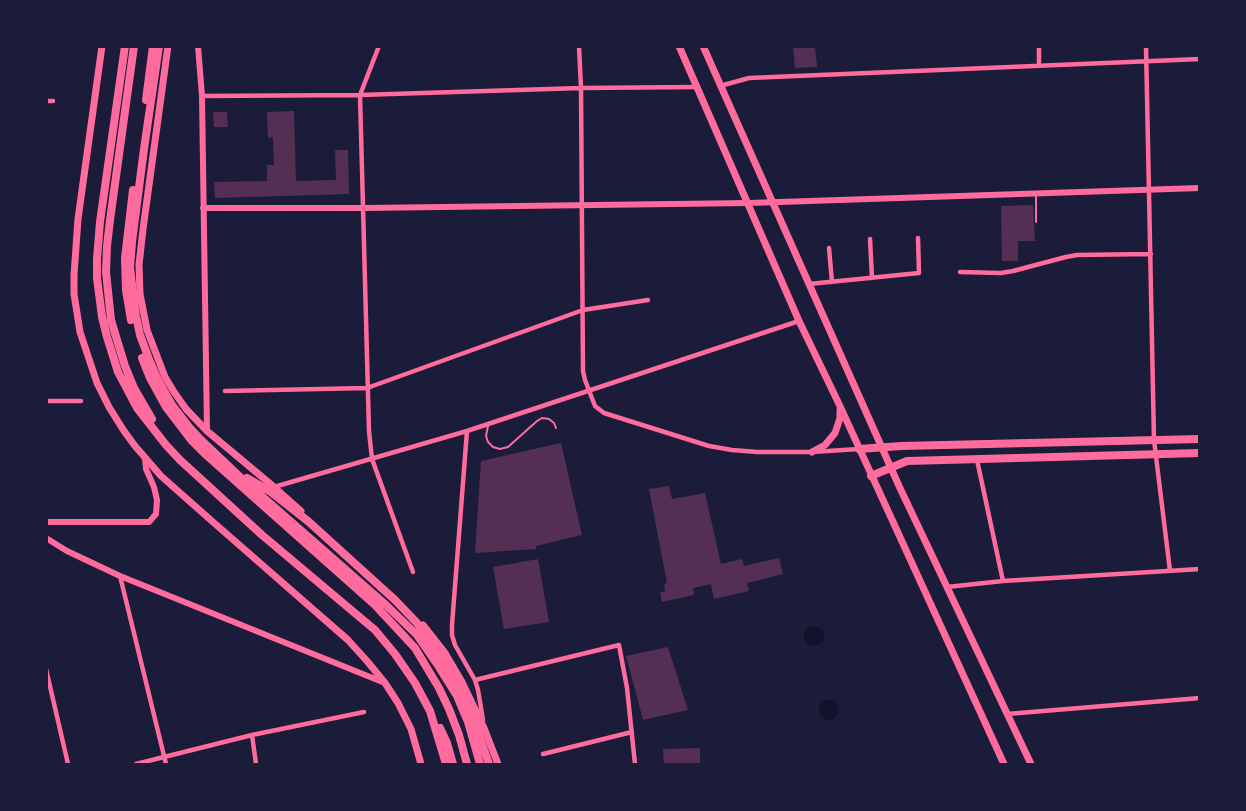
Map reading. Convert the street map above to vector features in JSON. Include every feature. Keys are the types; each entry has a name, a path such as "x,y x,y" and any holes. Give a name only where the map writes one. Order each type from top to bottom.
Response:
{"highway":[{"path":"125,46 100,222 97,259 102,317 118,372 137,408 180,460 262,535 375,630 389,646 415,683 430,711 446,765"},
{"path":"134,46 106,246 111,320 134,388 148,414 164,436 202,477 385,639 427,696 447,743 453,765"},
{"path":"153,46 126,240 125,276 134,333 150,378 175,420 192,441 375,605 415,648 449,709 467,765"},
{"path":"159,46 130,268 140,335 158,380 172,405 201,440 417,635 457,696 468,722 480,765"},
{"path":"226,472 253,481 280,498 406,611 440,655 467,704 489,765"}],"main road":[{"path":"102,46 74,275 76,313 80,332 98,383 124,431 161,476 348,640 385,683 399,703 411,729 421,765"},
{"path":"168,46 140,265 140,294 147,330 165,377 186,409 207,431 274,487 407,607 426,628 445,653 462,682 484,728 498,765"},
{"path":"679,46 799,321 1004,765"},
{"path":"703,46 891,467 1031,765"},
{"path":"812,452 825,445 835,433 840,418 839,404"},
{"path":"858,449 1200,439"},
{"path":"871,476 907,461 1200,453"}],"street":[{"path":"198,46 202,96 207,431"},
{"path":"379,46 360,95 367,388 372,459 413,572"},
{"path":"579,46 583,205 583,371 588,392 595,406 604,413 709,446 732,450 812,452 858,449"},
{"path":"1039,46 1039,66"},
{"path":"1146,46 1154,440 1170,571"},
{"path":"720,86 749,78 1200,59"},
{"path":"202,96 360,95 696,87"},
{"path":"46,101 53,101"},
{"path":"203,208 773,203 1200,188"},
{"path":"809,284 919,273 918,238"},
{"path":"870,239 872,278"},
{"path":"830,248 832,282"},
{"path":"960,272 1001,273 1077,255 1151,254"},
{"path":"225,391 367,388 583,310 648,300"},
{"path":"274,487 467,431 799,321"},
{"path":"46,401 81,401"},
{"path":"467,431 452,635 455,645 475,680 484,728"},
{"path":"46,522 149,522 156,514 157,500 146,469 145,458"},
{"path":"977,460 1003,581"},
{"path":"46,538 67,551 120,576 385,683"},
{"path":"948,587 1003,581 1200,569"},
{"path":"120,576 166,765"},
{"path":"475,680 619,645 627,688 635,765"},
{"path":"46,669 68,765"},
{"path":"1007,714 1200,698"},
{"path":"136,765 252,735 364,712"},
{"path":"543,754 632,732"},
{"path":"252,735 256,765"}],"lane":[{"path":"1036,192 1036,222"},
{"path":"489,423 486,430 489,442 493,447 500,449 508,447 542,418 549,419 556,428"}],"shaded area":[{"path":"814,626 821,629 824,636 821,643 814,646 807,643 804,636 807,629"},
{"path":"829,700 836,703 839,710 836,717 829,720 822,717 819,710 822,703"}],"building":[{"path":"793,46 815,46 817,67 795,68"},
{"path":"294,111 296,181 336,180 335,150 348,150 349,194 215,198 214,182 267,181 267,165 274,165 273,137 268,138 267,112"},
{"path":"213,112 227,112 228,127 214,127"},
{"path":"1033,205 1035,241 1018,241 1018,261 1002,261 1001,206"},
{"path":"561,443 582,535 536,546 536,549 475,553 481,461"},
{"path":"669,486 672,499 705,493 721,564 742,559 744,566 779,558 783,574 747,583 749,591 714,599 711,584 693,588 694,595 662,602 660,593 665,591 664,584 667,583 649,489"},
{"path":"538,559 549,622 504,629 493,567"},
{"path":"668,647 688,710 643,720 626,656"},
{"path":"700,748 700,765 664,765 663,749"}]}
